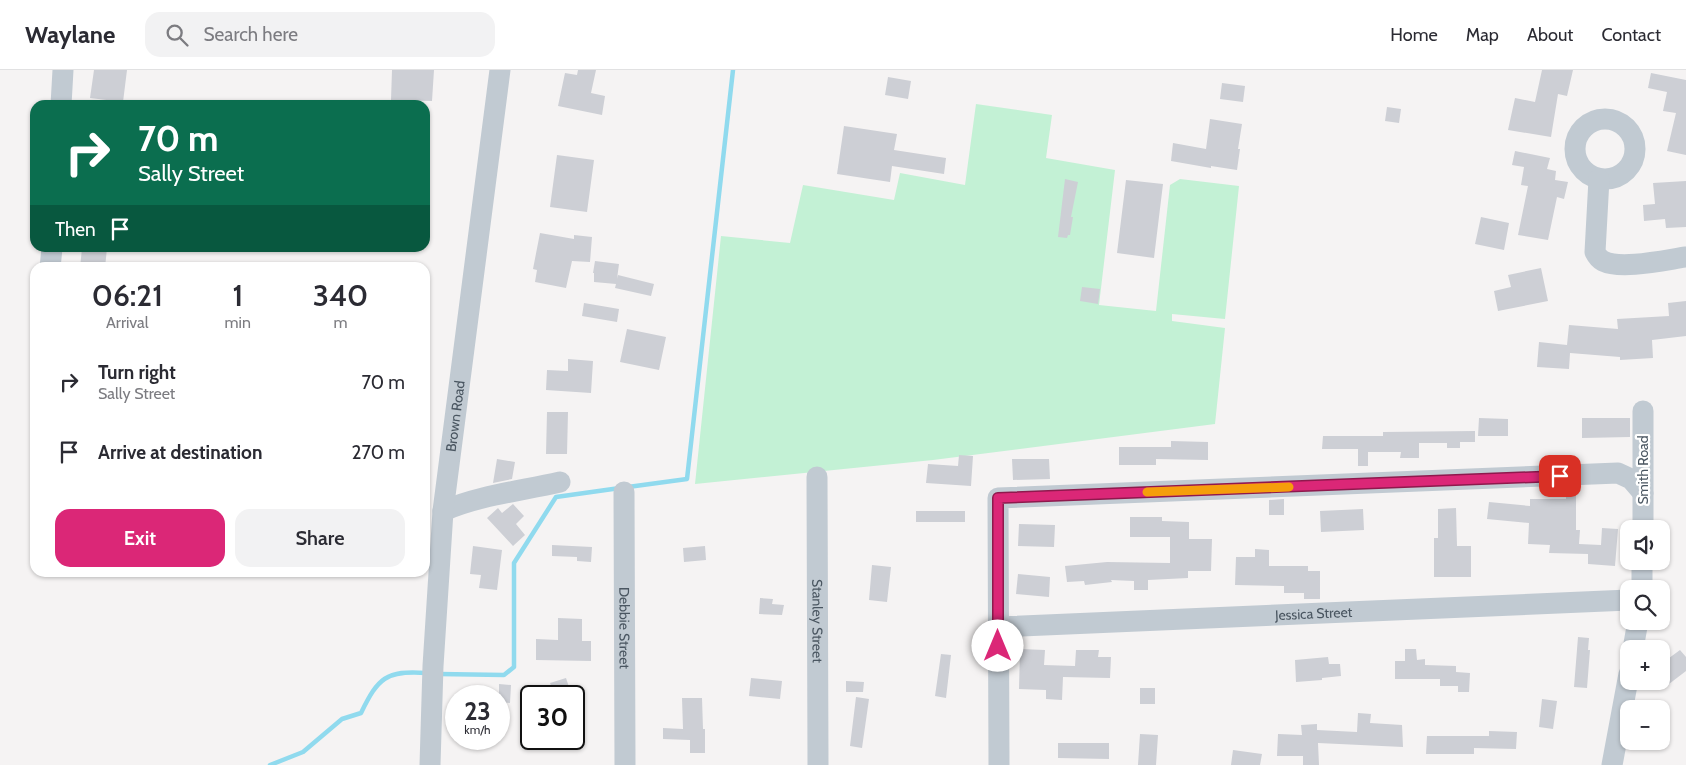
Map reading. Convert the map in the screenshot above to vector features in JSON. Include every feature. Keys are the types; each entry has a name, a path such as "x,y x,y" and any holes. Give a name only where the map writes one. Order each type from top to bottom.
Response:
{"street":[{"path":"61,100 63,70"},
{"name":"Brown Road","path":"430,765 433,673 443,510 500,70"},
{"path":"1599,179 1595,252 1599,258 1604,262 1621,264 1686,257"},
{"name":"Smith Road","path":"1643,411 1643,520"},
{"path":"999,765 998,498 1618,474 1631,479 1643,493"},
{"name":"Stanley Street","path":"816,478 818,765"},
{"path":"443,510 478,499 560,482"},
{"name":"Debbie Street","path":"624,492 626,765"},
{"name":"Jessica Street","path":"998,627 1620,600"},
{"path":"1612,765 1626,690"}],"green space":[{"path":"976,104 1052,115 1046,158 1115,170 1099,305 1156,311 1170,185 1180,179 1239,186 1225,319 1172,314 1172,321 1225,328 1215,424 933,460 695,484 721,236 790,243 803,185 894,200 900,173 965,185"}],"building":[{"path":"94,70 127,70 123,100 90,98"},
{"path":"392,70 434,70 432,101 391,100"},
{"path":"578,70 596,70 591,93 605,96 602,115 558,106 565,73 577,75"},
{"path":"1542,70 1573,70 1567,96 1558,94 1551,137 1508,130 1515,98 1535,102"},
{"path":"1651,73 1686,80 1686,155 1667,151 1676,113 1663,111 1667,92 1648,88"},
{"path":"888,77 911,81 908,99 885,95"},
{"path":"1222,83 1245,86 1243,102 1220,99"},
{"path":"1387,107 1401,109 1399,123 1385,121"},
{"path":"1210,119 1242,124 1237,170 1211,166 1211,168 1171,161 1173,143 1206,149"},
{"path":"844,126 897,134 894,150 946,158 944,174 892,166 890,182 837,174"},
{"path":"1515,151 1550,158 1547,169 1556,171 1555,180 1568,182 1564,199 1557,197 1548,240 1518,235 1528,186 1521,185 1524,167 1512,165"},
{"path":"557,155 594,160 587,212 550,207"},
{"path":"1065,179 1078,182 1071,217 1073,217 1070,235 1067,238 1058,237"},
{"path":"1126,180 1163,184 1154,258 1117,253"},
{"path":"1686,181 1686,227 1666,228 1665,219 1644,221 1643,205 1655,204 1653,183"},
{"path":"1481,217 1509,223 1504,250 1475,244"},
{"path":"540,233 574,239 574,235 592,237 590,262 572,261 566,288 535,282 537,270 533,269"},
{"path":"82,252 107,252 106,262 81,262"},
{"path":"595,261 619,264 617,279 618,275 654,284 651,296 615,288 616,284 594,282"},
{"path":"1541,268 1548,301 1498,311 1494,291 1511,287 1508,275"},
{"path":"1082,287 1100,289 1098,304 1080,301"},
{"path":"1686,301 1686,336 1652,340 1653,358 1620,360 1620,357 1570,353 1569,369 1537,367 1539,342 1567,345 1569,325 1618,329 1617,319 1669,316 1668,303"},
{"path":"584,303 619,309 617,322 582,316"},
{"path":"627,329 666,337 659,370 620,362"},
{"path":"568,359 593,361 591,393 546,390 547,370 568,371"},
{"path":"547,412 568,412 567,454 546,454"},
{"path":"1479,418 1508,419 1508,436 1478,436"},
{"path":"1582,418 1630,418 1630,437 1582,438"},
{"path":"1475,431 1475,442 1460,442 1460,448 1447,448 1447,443 1419,443 1419,458 1400,458 1401,452 1368,452 1368,466 1358,466 1358,449 1322,449 1323,436 1383,436 1383,432"},
{"path":"1171,441 1208,442 1208,460 1156,459 1156,465 1119,465 1119,447 1171,447"},
{"path":"959,455 973,456 971,486 926,483 928,464 958,466"},
{"path":"497,459 515,462 512,479 493,483"},
{"path":"1012,459 1049,459 1050,479 1013,480"},
{"path":"1566,491 1576,491 1576,530 1580,530 1579,544 1601,545 1602,528 1618,529 1615,566 1588,564 1588,554 1549,553 1550,545 1528,544 1529,523 1487,519 1489,502 1530,506 1530,499 1566,499"},
{"path":"1284,499 1284,515 1269,515 1269,500"},
{"path":"513,504 524,516 516,524 525,535 513,546 487,518 498,508 502,513"},
{"path":"1456,508 1457,546 1471,546 1471,577 1434,577 1434,538 1438,538 1438,509"},
{"path":"1363,509 1364,530 1321,532 1320,511"},
{"path":"916,511 965,511 965,522 916,522"},
{"path":"1130,517 1162,517 1162,521 1189,522 1189,539 1212,539 1211,571 1188,571 1188,578 1148,580 1148,590 1134,590 1134,581 1111,580 1112,582 1085,585 1084,581 1067,582 1065,566 1107,562 1170,563 1170,537 1130,537"},
{"path":"1019,524 1055,525 1054,547 1018,546"},
{"path":"552,545 592,547 591,562 577,561 577,557 552,556"},
{"path":"473,546 502,550 497,590 479,588 481,575 470,574"},
{"path":"705,546 706,560 684,562 683,548"},
{"path":"1255,549 1269,550 1269,566 1308,566 1308,571 1320,571 1320,599 1304,599 1304,593 1284,593 1284,586 1235,585 1236,557 1255,557"},
{"path":"872,565 891,567 887,602 869,600"},
{"path":"1018,574 1050,577 1049,597 1016,594"},
{"path":"760,598 773,599 772,604 784,605 782,615 759,614"},
{"path":"558,618 582,619 582,641 591,641 591,661 536,660 536,639 558,640"},
{"path":"1578,637 1589,638 1587,688 1574,687"},
{"path":"1020,649 1045,650 1044,665 1075,666 1076,650 1099,650 1098,657 1111,657 1110,678 1063,677 1062,700 1046,699 1046,690 1019,689"},
{"path":"1405,649 1416,649 1417,660 1425,659 1425,665 1456,666 1456,672 1470,673 1469,692 1458,692 1458,686 1440,686 1440,679 1395,679 1395,661 1405,661"},
{"path":"1680,650 1686,657 1686,671 1670,683 1670,657"},
{"path":"941,654 951,655 946,698 935,696"},
{"path":"1328,657 1329,664 1340,664 1341,676 1296,682 1295,660"},
{"path":"566,678 568,685 551,685 550,683"},
{"path":"751,678 782,681 780,699 749,696"},
{"path":"846,681 864,682 863,692 846,692"},
{"path":"1140,688 1155,688 1155,704 1140,704"},
{"path":"856,697 869,699 862,748 850,746"},
{"path":"682,698 702,698 705,753 690,753 690,740 663,739 663,728 683,729"},
{"path":"1542,699 1557,701 1553,729 1539,727"},
{"path":"1358,713 1371,714 1370,723 1402,725 1403,747 1318,743 1319,765 1303,765 1303,756 1277,756 1278,734 1302,735 1301,725 1317,724 1317,730 1357,732"},
{"path":"1489,731 1517,732 1516,749 1474,748 1474,754 1426,754 1427,736 1489,736"},
{"path":"1140,734 1158,735 1156,765 1138,765"},
{"path":"1058,743 1109,743 1109,759 1058,758"},
{"path":"1233,750 1262,754 1260,765 1231,765"}],"waterway":[{"path":"628,487 687,479 733,70"},
{"path":"439,674 504,675 514,667 514,563 556,497 620,488"},
{"path":"270,765 303,752 342,719 361,713 378,684 385,679 401,673 426,673"}],"slow traffic":[{"path":"1147,492 1289,487"}],"route":[{"path":"998,646 998,498 1560,476"}]}
